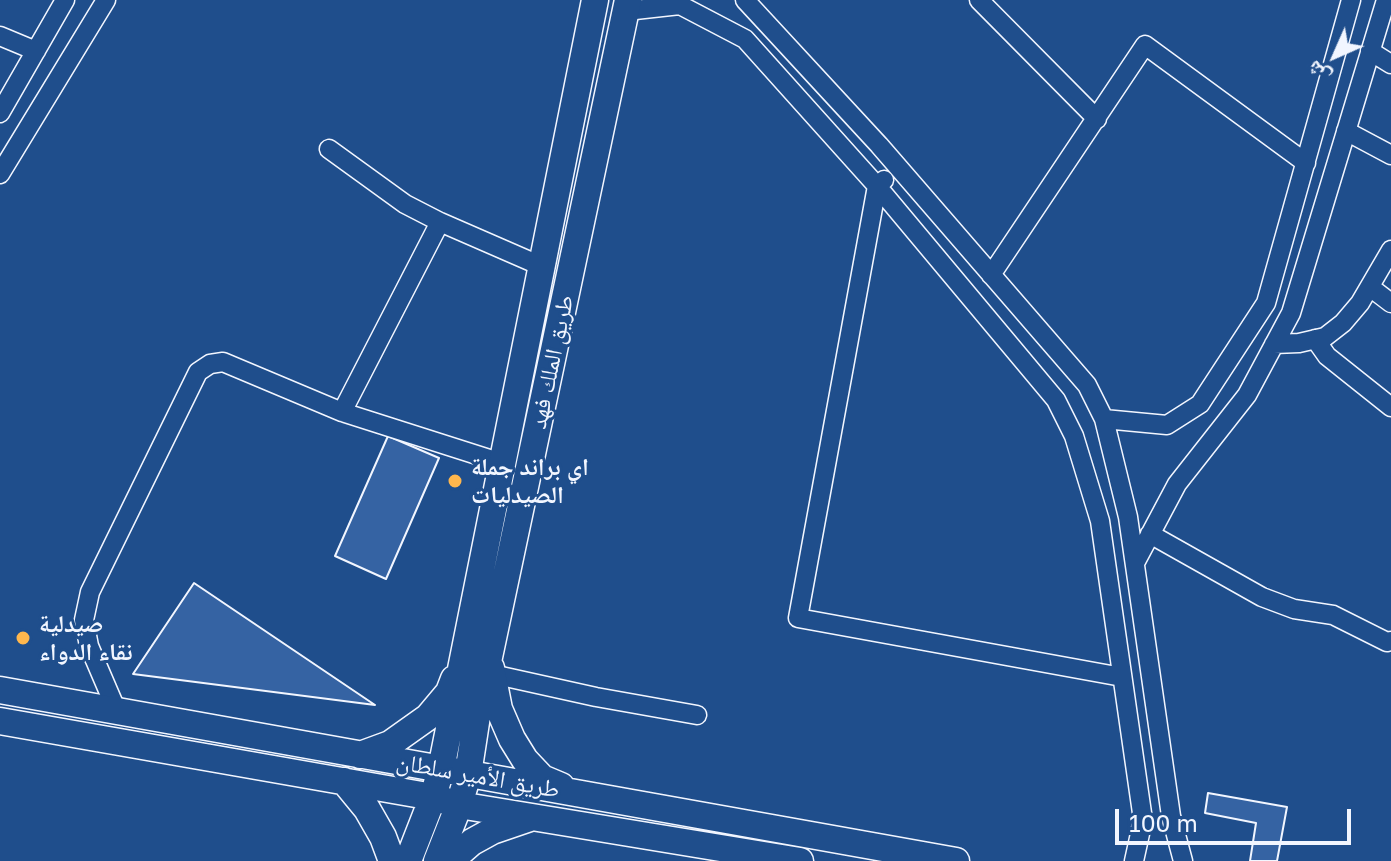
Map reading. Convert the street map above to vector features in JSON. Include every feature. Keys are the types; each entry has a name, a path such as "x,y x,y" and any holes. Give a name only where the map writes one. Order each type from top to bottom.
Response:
{"highway":[{"name":"طريق الملك فهد","path":"437,861 468,774 478,709 502,463 595,0"},
{"name":"طريق الملك فهد","path":"408,861 481,664 627,6"},
{"path":"359,755 390,744 428,717 449,692 481,664 512,739 525,760 542,778 579,794"},
{"name":"طريق الأمير سلطان","path":"0,690 956,861"},
{"name":"طريق الأمير سلطان","path":"0,721 433,797 459,805 800,861"},
{"path":"344,781 371,817 392,861"},
{"path":"450,861 472,842 492,831 533,817"}],"street":[{"path":"0,113 65,0"},
{"path":"0,174 106,0"},
{"path":"745,0 879,145 1087,385 1104,419 1128,517 1171,816 1183,861"},
{"path":"979,0 1097,119"},
{"path":"1104,419 1167,425 1200,404 1266,303 1351,0"},
{"path":"1135,563 1177,484 1247,395 1291,313 1386,0"},
{"path":"627,6 680,5 745,39 877,186 1056,400 1074,436 1100,521 1143,820 1134,861"},
{"path":"0,36 36,51"},
{"path":"991,275 1145,45 1306,163"},
{"path":"1370,51 1391,64"},
{"path":"1346,131 1391,155"},
{"path":"329,149 405,204 541,266"},
{"path":"898,168 877,186 798,618 1122,677"},
{"path":"342,412 440,222"},
{"path":"1274,344 1299,343 1325,337 1343,323 1360,303 1391,250"},
{"path":"1370,287 1391,303"},
{"path":"1315,339 1327,356 1391,407"},
{"path":"116,709 89,646 84,620 90,592 198,372 210,364 223,362 342,412 502,463"},
{"path":"1150,534 1262,597 1294,609 1333,615 1387,642 1391,641"},
{"path":"481,664 596,697 697,715"},
{"path":"1132,744 1160,741"}],"building":[{"path":"388,436 439,458 386,579 335,556"},
{"path":"194,583 375,705 133,674"},
{"path":"1208,793 1287,807 1277,861 1250,861 1256,823 1205,813"}],"place":[{"name":"اي براند جملة الصيدليات","path":"455,481"},
{"name":"صيدلية نقاء الدواء","path":"23,638"}]}
